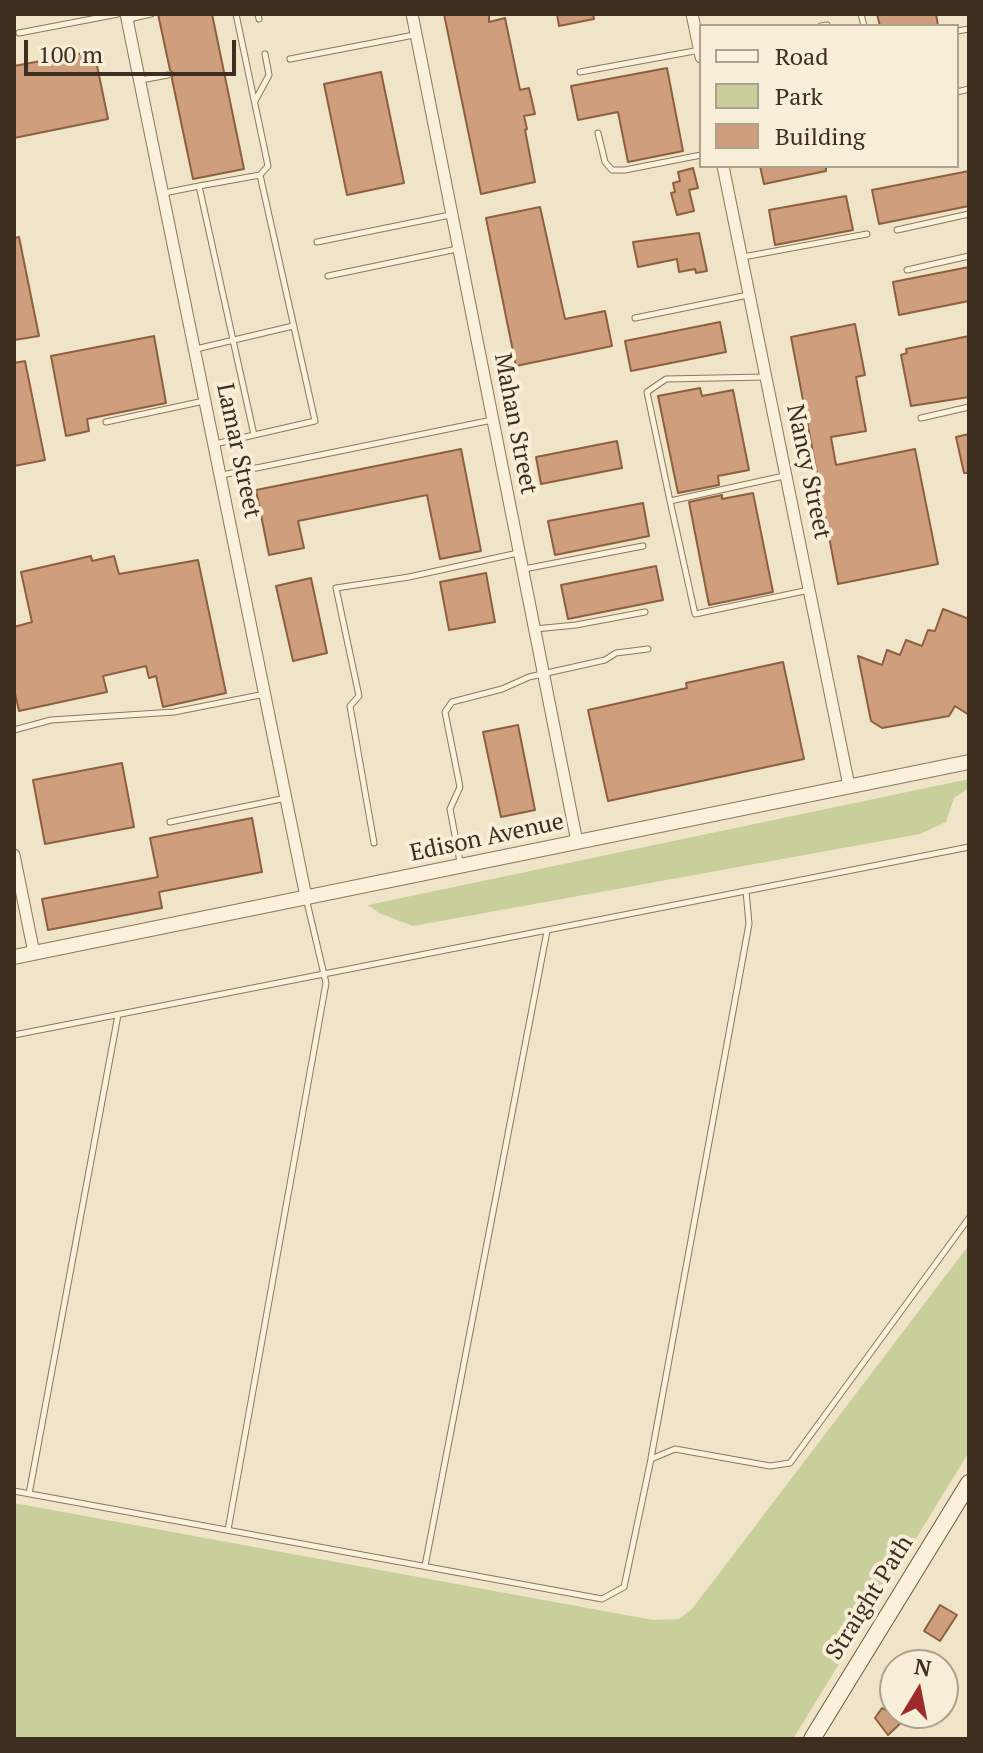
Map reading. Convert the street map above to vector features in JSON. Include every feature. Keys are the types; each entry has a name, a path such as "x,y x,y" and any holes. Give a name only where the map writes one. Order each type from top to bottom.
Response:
{"main road":[{"name":"Straight Path","path":"812,1739 969,1483"}],"street":[{"name":"Mahan Street","path":"412,14 577,842"},
{"path":"692,14 699,47"},
{"name":"Lamar Street","path":"124,16 140,80 306,897"},
{"name":"Nancy Street","path":"723,168 849,786"},
{"name":"Edison Avenue","path":"14,957 969,762"},
{"path":"14,855 34,953"}],"lane":[{"path":"19,33 151,14"},
{"path":"163,193 260,175 268,166 236,14"},
{"path":"290,59 416,35"},
{"path":"580,72 699,52"},
{"path":"255,102 269,75 265,54"},
{"path":"140,80 168,75"},
{"path":"598,133 605,162 612,170 699,155"},
{"path":"214,444 315,421 260,175"},
{"path":"199,186 254,435"},
{"path":"897,230 969,214"},
{"path":"317,242 451,215"},
{"path":"742,258 867,234"},
{"path":"328,276 458,249"},
{"path":"907,270 969,256"},
{"path":"635,318 749,295"},
{"path":"195,349 293,326"},
{"path":"766,377 666,379 647,392 695,614 810,590"},
{"path":"106,422 205,401"},
{"path":"921,418 969,407"},
{"path":"221,475 492,420"},
{"path":"670,501 787,475"},
{"path":"523,569 643,546"},
{"path":"374,843 350,706 359,696 336,588 409,577 519,553"},
{"path":"534,629 576,625 645,612"},
{"path":"461,866 450,809 460,787 445,712 452,702 502,689 529,677 605,660 616,653 648,649"},
{"path":"14,730 51,720 174,712 265,694"},
{"path":"170,822 286,798"},
{"path":"14,1035 969,847"},
{"path":"14,1491 602,1599 624,1587 651,1459 749,924 746,891"},
{"path":"228,1530 326,983 306,897"},
{"path":"424,1566 547,931"},
{"path":"29,1494 118,1015"},
{"path":"651,1459 675,1449 770,1466 790,1463 969,1218"}],"green space":[{"path":"969,779 969,788 954,798 946,822 920,834 413,926 379,913 368,905"},
{"path":"969,1245 969,1452 793,1739 14,1739 14,1503 653,1620 679,1619 692,1609"}],"building":[{"path":"158,14 212,14 244,169 193,179 173,73"},
{"path":"444,14 489,14 489,22 505,18 520,90 529,88 535,114 524,116 535,182 481,194"},
{"path":"557,14 593,14 594,19 559,26"},
{"path":"877,14 936,14 938,24 880,24"},
{"path":"94,51 108,119 14,138 14,66"},
{"path":"667,68 683,151 628,162 618,112 578,120 571,86"},
{"path":"381,72 404,183 347,195 324,84"},
{"path":"693,168 698,188 689,190 694,211 677,215 671,193 675,192 673,183 680,181 678,172"},
{"path":"760,168 826,168 826,171 764,184"},
{"path":"969,171 969,206 879,224 872,190"},
{"path":"846,196 853,230 775,245 769,210"},
{"path":"540,207 565,319 605,311 612,346 516,366 486,218"},
{"path":"699,233 707,271 696,273 695,269 679,272 677,259 638,267 633,242"},
{"path":"19,237 39,336 14,340 14,238"},
{"path":"969,267 969,301 899,315 893,282"},
{"path":"720,322 726,352 631,371 625,341"},
{"path":"855,324 865,375 856,377 866,431 831,437 836,465 915,449 938,564 838,584 791,337"},
{"path":"154,336 166,403 87,419 89,431 66,436 51,356"},
{"path":"969,336 969,397 911,406 901,355 907,353 906,349"},
{"path":"25,361 45,460 14,466 14,363"},
{"path":"700,388 702,396 733,390 749,470 718,476 719,485 678,493 658,396"},
{"path":"969,434 969,473 964,473 956,437"},
{"path":"617,441 622,468 541,484 536,457"},
{"path":"461,449 481,551 440,559 427,495 298,521 304,548 269,555 256,490"},
{"path":"753,493 773,592 709,605 689,502"},
{"path":"643,503 649,536 555,555 548,521"},
{"path":"91,556 92,561 114,556 119,574 198,560 226,693 163,707 156,676 149,678 146,666 103,676 107,692 19,711 14,689 14,627 32,622 21,572"},
{"path":"656,566 663,600 568,619 561,585"},
{"path":"486,573 495,622 449,630 440,582"},
{"path":"311,578 327,653 293,661 276,586"},
{"path":"943,609 969,619 969,715 955,706 949,716 882,728 871,721 858,656 882,665 887,650 900,655 906,640 922,646 928,630 935,631"},
{"path":"783,662 804,759 608,801 588,710 687,688 686,683"},
{"path":"518,725 535,810 501,817 483,732"},
{"path":"122,763 134,827 45,844 33,780"},
{"path":"252,818 262,872 159,892 162,908 48,930 42,899 158,877 150,838"},
{"path":"940,1605 957,1615 940,1641 924,1631"}]}
